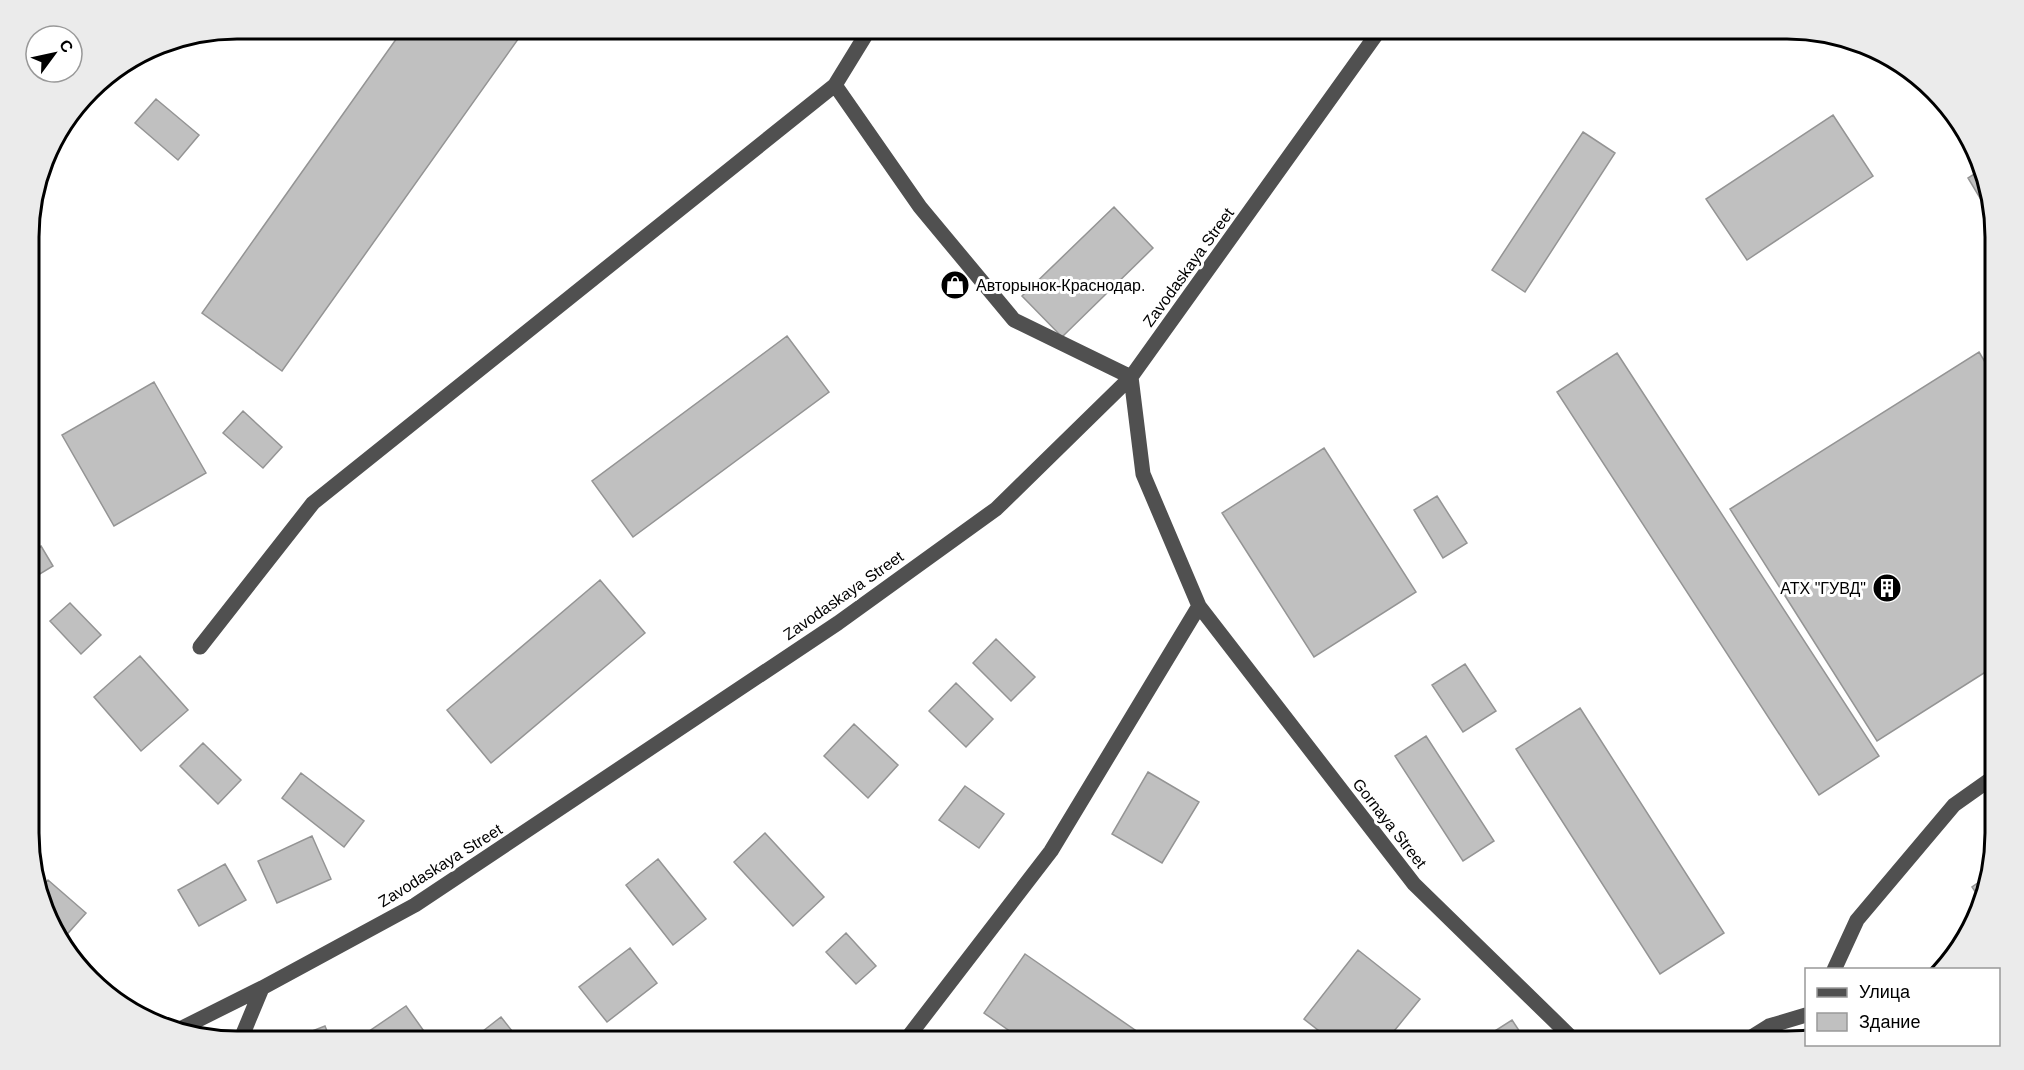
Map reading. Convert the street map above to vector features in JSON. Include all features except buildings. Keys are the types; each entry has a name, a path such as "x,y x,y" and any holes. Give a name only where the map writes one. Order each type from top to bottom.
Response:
{"street":[{"path":"200,646 313,503 835,85 863,39"},
{"name":"Zavodaskaya Street","path":"189,1024 262,988 415,905 838,622 996,509 1131,377 1373,39"},
{"path":"835,85 920,207 1014,320 1131,377"},
{"name":"Gornaya Street","path":"1131,377 1143,474 1199,606 1414,884 1565,1031"},
{"path":"913,1031 1051,851 1199,606"},
{"path":"1834,968 1857,920 1954,805 1985,783"},
{"path":"244,1031 262,988"},
{"path":"1761,1031 1769,1026 1805,1015"}],"place":[{"name":"Авторынок-Краснодар.","path":"955,285"},
{"name":"АТХ \"ГУВД\"","path":"1887,588"}]}
